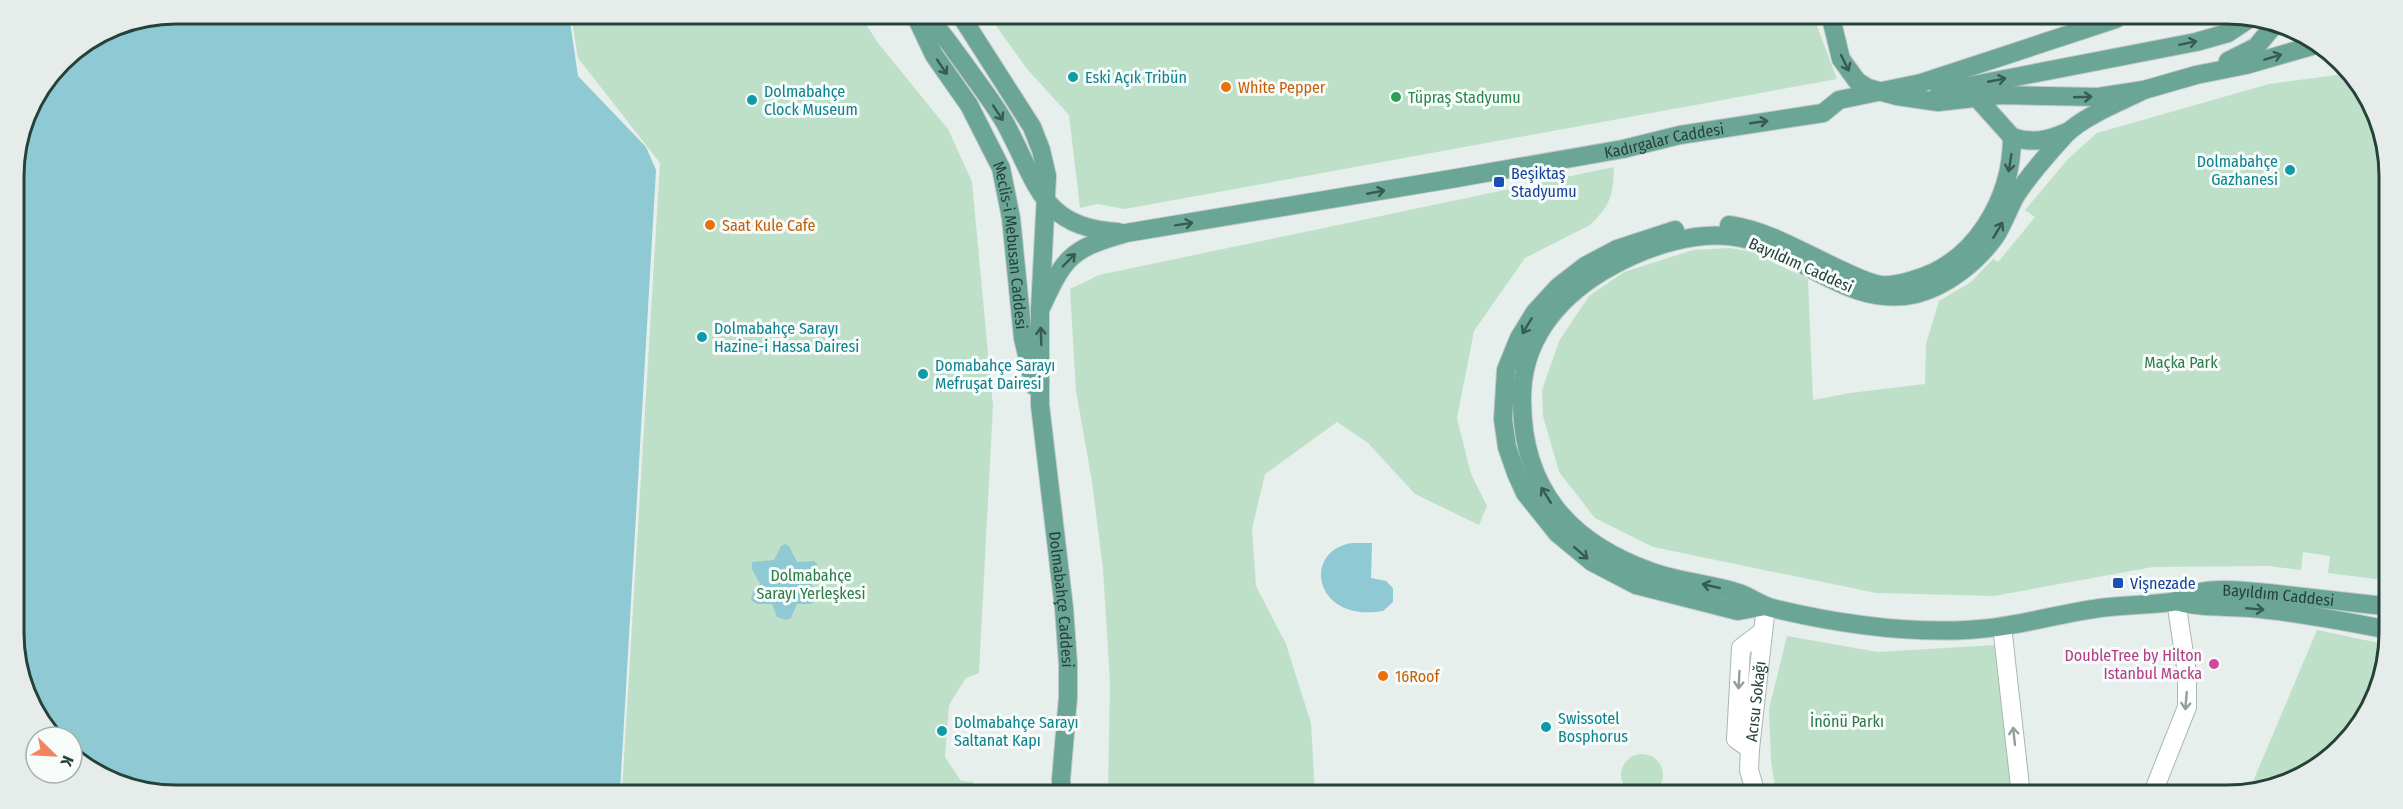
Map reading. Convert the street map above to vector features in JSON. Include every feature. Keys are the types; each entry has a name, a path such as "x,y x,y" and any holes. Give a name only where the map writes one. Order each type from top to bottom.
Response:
{"main road":[{"name":"Meclis-i Mebusan Caddesi","path":"919,24 934,55 969,105 1001,168 1011,218 1023,338 1040,405"},
{"name":"Kadırgalar Caddesi","path":"934,24 1004,122 1030,177 1047,203 1062,217 1084,228 1126,233"},
{"name":"Meclis-i Mebusan Caddesi","path":"966,24 1032,127 1041,150 1047,176 1040,310 1040,405"},
{"path":"1832,24 1841,59 1849,72 1868,88 1880,91 1921,83 2101,24"},
{"path":"1920,100 1953,88 2196,42 2228,33 2240,25"},
{"path":"2196,75 2256,48 2270,30"},
{"path":"2196,75 2246,65 2308,47"},
{"name":"Kadırgalar Caddesi","path":"1040,310 1064,262 1072,254 1126,233 1623,149 1691,133 1823,113 1839,100 1880,91 1938,102 2001,95 2098,97 2144,90 2196,75"},
{"name":"Bayıldım Caddesi","path":"2144,90 2067,132 2016,195 1995,237 1984,251 1954,277 1936,287 1913,295 1893,297 1864,292 1749,240 1726,236 1698,237 1668,243 1605,270 1571,293 1549,316 1532,344 1522,378 1522,423 1528,456 1535,477 1550,502 1582,535 1610,554 1655,573 1743,594 1766,606 1896,628 1940,631 1973,630 2100,608 2176,601 2202,591 2250,592 2379,605"},
{"path":"1977,98 2012,137 2032,142 2053,138 2067,132"},
{"name":"Bayıldım Caddesi","path":"1766,606 1738,611 1636,585 1592,562 1557,533 1525,493 1508,447 1503,419 1506,370 1519,339 1535,312 1558,287 1585,266 1617,249 1648,237 1702,224 1727,224 1754,229 1853,275 1881,285 1898,284 1922,278 1940,270 1959,257 1980,233 1995,209 2007,180 2012,160 2012,137"},
{"name":"Dolmabahçe Caddesi","path":"1040,405 1064,608 1068,664 1068,697 1061,785"},
{"name":"Bayıldım Caddesi","path":"2176,601 2190,605 2306,614 2379,628"}],"street":[{"path":"2156,785 2187,707 2187,673 2176,601"},
{"name":"Acısu Sokağı","path":"1753,785 1749,770 1750,749 1766,606"},
{"path":"2002,626 2019,785"}],"green space":[{"name":"Dolmabahçe Sarayı Yerleşkesi","path":"572,24 866,24 878,43 948,129 972,182 993,406 979,673 966,678 949,705 945,757 961,781 973,782 973,785 622,785 660,163 578,58"},
{"name":"Tüpraş Stadyumu","path":"995,24 1816,24 1837,79 1125,209 1097,204 1080,208 1069,115 1027,69"},
{"name":"Maçka Park","path":"2340,75 2363,109 2376,147 2379,166 2379,579 2328,573 2330,556 2303,552 2301,570 2269,566 2153,567 1994,596 1876,593 1653,547 1595,518 1559,472 1543,416 1542,390 1559,341 1589,296 1624,272 1693,250 1729,248 1760,253 1764,258 1808,279 1813,400 1925,384 1926,344 1939,301 1971,282 1993,259 1998,262 2035,217 2025,210 2068,159 2097,133 2269,84"},
{"path":"1614,167 1610,199 1597,218 1590,225 1525,258 1474,331 1457,418 1471,474 1487,506 1479,525 1415,494 1368,443 1337,422 1265,474 1252,529 1256,586 1286,644 1311,723 1315,785 1108,785 1110,683 1103,569 1092,482 1076,391 1070,289 1099,275"},
{"path":"2317,630 2379,643 2371,682 2353,717 2341,733 2319,754 2303,765 2266,780 2252,783"},
{"name":"İnönü Parkı","path":"1787,636 1878,652 1995,645 2011,785 1775,785 1771,761 1769,709"},
{"path":"1642,754 1650,756 1657,760 1663,775 1660,785 1624,785 1623,783 1621,775 1623,767 1627,760 1634,756"}],"water":[{"path":"570,24 578,76 646,147 656,170 620,785 176,785 137,780 100,765 84,754 84,725 56,725 50,717 32,682 25,653 24,166 32,127 44,100 69,69 100,44 127,32 156,25"},
{"path":"1353,543 1372,543 1371,578 1386,581 1393,588 1393,602 1383,611 1359,612 1341,606 1329,596 1322,584 1321,570 1326,558 1337,548"},
{"path":"785,544 789,546 797,562 814,561 818,565 808,580 817,592 817,600 811,604 797,604 791,618 786,620 777,617 772,604 757,604 751,600 753,592 760,584 752,569 752,562 774,560 781,546"}],"place":[{"name":"Eski Açık Tribün","path":"1073,77"},
{"name":"White Pepper","path":"1226,87"},
{"name":"Tüpraş Stadyumu","path":"1396,97"},
{"name":"Dolmabahçe Clock Museum","path":"752,100"},
{"name":"Dolmabahçe Gazhanesi","path":"2290,170"},
{"name":"Beşiktaş Stadyumu","path":"1499,182"},
{"name":"Saat Kule Cafe","path":"710,225"},
{"name":"Dolmabahçe Sarayı Hazine-i Hassa Dairesi","path":"702,337"},
{"name":"Domabahçe Sarayı Mefruşat Dairesi","path":"923,374"},
{"name":"Vişnezade","path":"2118,583"},
{"name":"DoubleTree by Hilton Istanbul Macka","path":"2214,664"},
{"name":"16Roof","path":"1383,676"},
{"name":"Swissotel Bosphorus","path":"1546,727"},
{"name":"Dolmabahçe Sarayı Saltanat Kapı","path":"942,731"}]}
